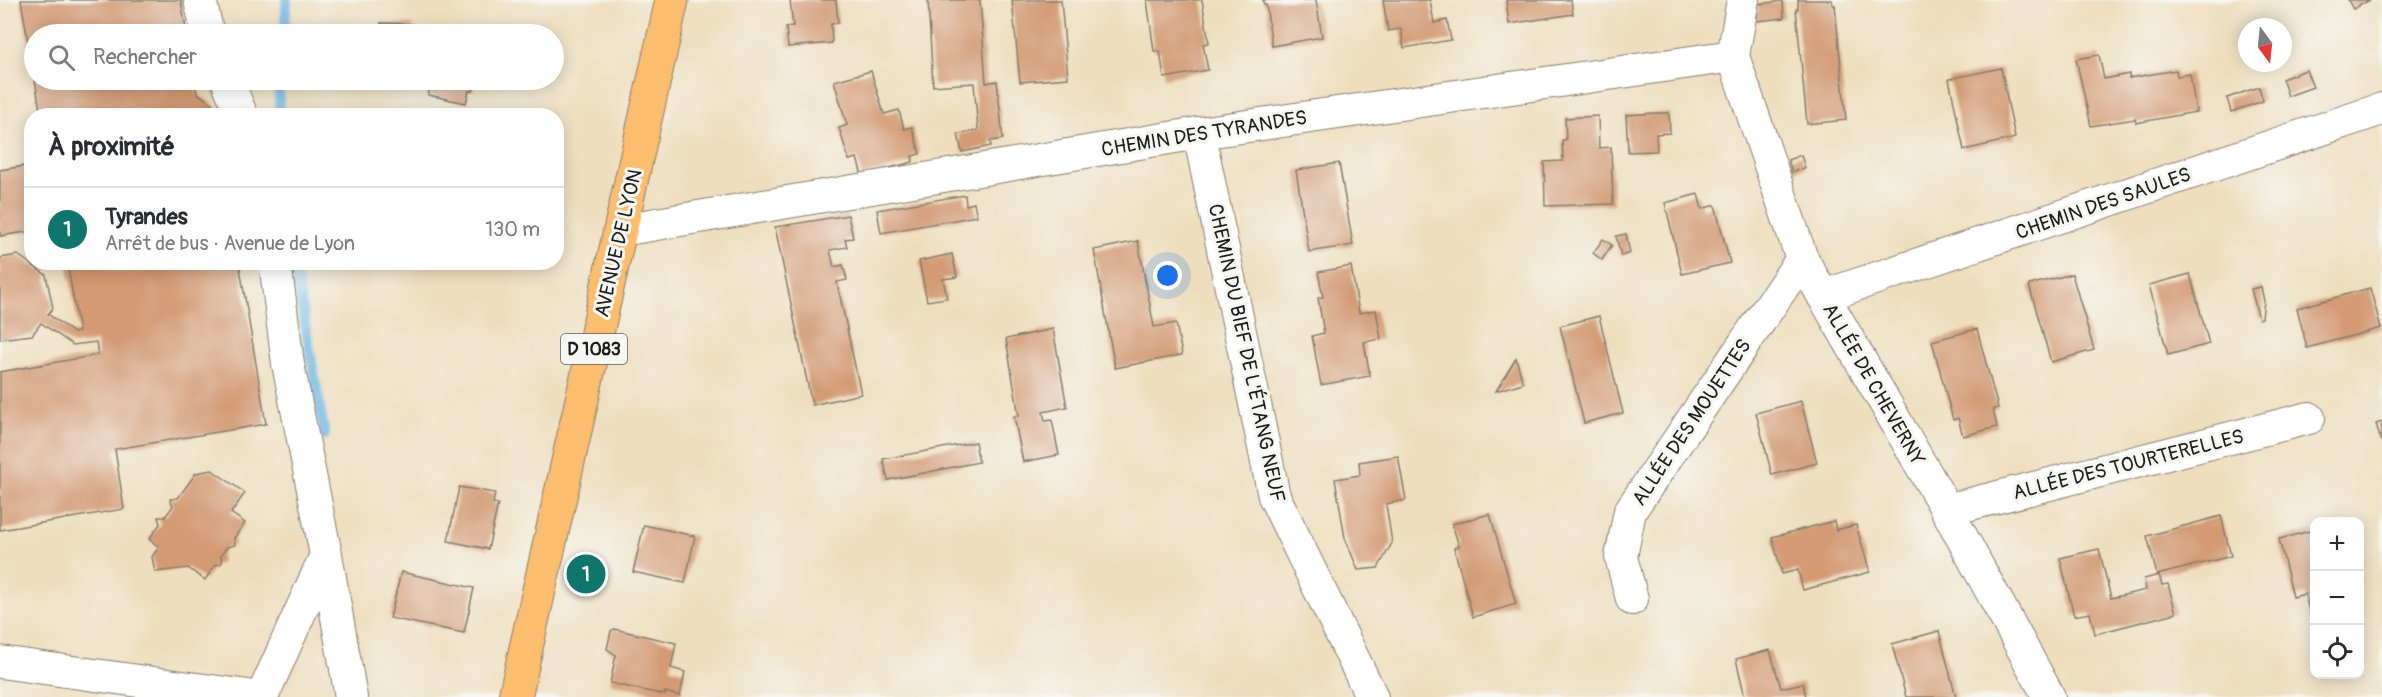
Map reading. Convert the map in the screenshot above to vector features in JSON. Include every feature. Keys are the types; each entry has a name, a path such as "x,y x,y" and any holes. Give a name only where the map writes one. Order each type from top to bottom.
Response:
{"main road":[{"name":"AVENUE DE LYON","path":"515,697 672,0"}],"street":[{"path":"200,0 205,24"},
{"path":"1733,56 1743,0"},
{"name":"CHEMIN DES TYRANDES","path":"621,230 1199,133 1733,56"},
{"name":"ALLÉE DE CHEVERNY","path":"1733,56 1802,259 1947,510 2049,697"},
{"path":"231,90 239,108"},
{"name":"CHEMIN DES SAULES","path":"1823,296 2382,109"},
{"name":"CHEMIN DU BIEF DE L'ÉTANG NEUF","path":"1199,133 1274,496 1372,697"},
{"name":"ALLÉE DES MOUETTES","path":"1632,598 1621,557 1630,511 1802,259"},
{"path":"276,270 288,364 326,555 351,697"},
{"name":"ALLÉE DES TOURTERELLES","path":"1947,510 2309,418"},
{"path":"262,697 326,555"},
{"path":"0,662 256,697"}],"building":[{"path":"21,0 181,0 185,24 25,24"},
{"path":"790,0 836,0 838,23 831,24 832,43 788,47 786,27 793,26"},
{"path":"928,0 980,0 986,83 997,81 1003,139 990,141 991,146 962,152 958,134 978,130 974,83 933,86"},
{"path":"1012,0 1061,0 1068,78 1020,82"},
{"path":"1147,0 1202,0 1209,43 1203,44 1208,70 1164,78 1160,51 1154,51"},
{"path":"1263,0 1316,0 1322,37 1272,46 1266,5"},
{"path":"1383,0 1430,0 1434,23 1447,20 1451,40 1404,48 1401,29 1388,31"},
{"path":"1506,0 1571,0 1573,14 1509,24"},
{"path":"1798,0 1832,0 1833,6 1835,5 1846,120 1807,124 1796,9 1798,9"},
{"path":"2348,0 2370,0 2353,9"},
{"path":"1783,1 1784,18 1757,21 1758,4"},
{"path":"2099,55 2104,79 2129,74 2129,78 2176,70 2177,76 2190,74 2196,112 2136,123 2135,119 2091,126 2076,59"},
{"path":"2001,68 2015,138 1964,150 1949,79"},
{"path":"2306,70 2313,87 2288,96 2282,79"},
{"path":"871,71 884,114 899,110 904,129 912,127 920,154 912,156 913,162 862,175 857,158 849,160 839,128 847,125 834,81"},
{"path":"2259,87 2263,101 2231,112 2227,98"},
{"path":"37,90 196,90 197,93 214,105 214,108 40,108"},
{"path":"429,90 473,90 469,91 466,103 428,95"},
{"path":"1669,113 1670,133 1656,134 1657,151 1628,152 1626,115"},
{"path":"1598,116 1599,148 1611,147 1613,204 1545,206 1544,162 1563,161 1562,140 1566,140 1565,118"},
{"path":"1801,155 1805,168 1792,172 1788,160"},
{"path":"1339,163 1353,245 1309,252 1296,170"},
{"path":"24,166 24,232 0,236 0,170"},
{"path":"1698,194 1702,209 1715,205 1730,263 1682,274 1665,203"},
{"path":"965,195 966,205 974,203 977,216 881,233 877,210"},
{"path":"848,215 853,238 845,239 847,247 830,250 834,267 843,265 847,280 837,282 861,394 812,405 775,227"},
{"path":"1626,234 1630,253 1621,256 1616,236"},
{"path":"1603,239 1612,245 1602,260 1593,253"},
{"path":"1138,241 1154,327 1176,323 1182,355 1115,368 1094,250"},
{"path":"952,254 957,277 943,279 947,298 927,301 919,261"},
{"path":"18,255 24,259 24,270 39,270 46,275 53,308 48,314 74,333 79,332 68,270 240,270 266,424 115,449 124,509 0,530 0,372 98,355 96,342 73,345 41,323 32,335 0,339 0,258"},
{"path":"1351,266 1359,313 1376,310 1381,339 1364,342 1370,376 1321,385 1312,336 1324,333 1318,298 1323,297 1318,272"},
{"path":"2072,274 2094,350 2051,362 2029,285"},
{"path":"2190,274 2209,344 2168,355 2149,285"},
{"path":"2261,287 2264,301 2262,318 2259,319 2251,289"},
{"path":"2370,288 2381,328 2307,348 2297,308"},
{"path":"1599,316 1623,413 1584,423 1560,326"},
{"path":"1053,329 1067,407 1043,412 1045,421 1052,420 1059,455 1023,462 1014,416 1019,416 1006,339"},
{"path":"1977,329 1998,408 1993,409 1997,427 1963,436 1958,418 1953,420 1932,341"},
{"path":"1516,358 1523,383 1496,391"},
{"path":"1801,401 1817,463 1772,475 1756,413"},
{"path":"2382,422 2382,441 2381,441 2376,424"},
{"path":"975,442 979,462 888,480 883,459"},
{"path":"1398,456 1406,500 1386,504 1392,543 1378,568 1358,570 1345,538 1335,479 1360,475 1359,462"},
{"path":"212,470 245,493 231,513 245,523 234,538 235,545 227,547 221,555 222,563 215,565 205,580 188,568 155,572 152,557 159,547 149,539 160,524 158,517 165,517 173,506 170,499 178,498 196,473"},
{"path":"459,487 495,493 493,503 498,504 488,549 448,541"},
{"path":"1490,514 1516,604 1473,617 1454,548 1459,546 1452,524"},
{"path":"2221,516 2231,556 2157,575 2147,536"},
{"path":"1834,521 1836,530 1856,525 1870,572 1803,590 1798,570 1782,574 1772,537"},
{"path":"644,525 695,536 685,583 633,572"},
{"path":"2310,531 2310,614 2305,594 2293,597 2279,539"},
{"path":"2099,549 2111,598 2146,590 2144,579 2159,575 2162,585 2168,584 2176,613 2095,634 2090,613 2074,616 2060,558"},
{"path":"401,572 474,588 464,633 390,618"},
{"path":"614,629 676,643 671,668 685,672 680,696 610,683 616,655 607,649 611,631"},
{"path":"1939,631 1956,697 1906,697 1892,644"},
{"path":"1770,650 1781,688 1803,683 1806,697 1745,697 1736,659"}],"waterway":[{"path":"285,24 287,0"},
{"path":"279,90 280,108"},
{"path":"295,270 325,435"}],"place":[{"name":"Tyrandes","path":"586,574"}]}
